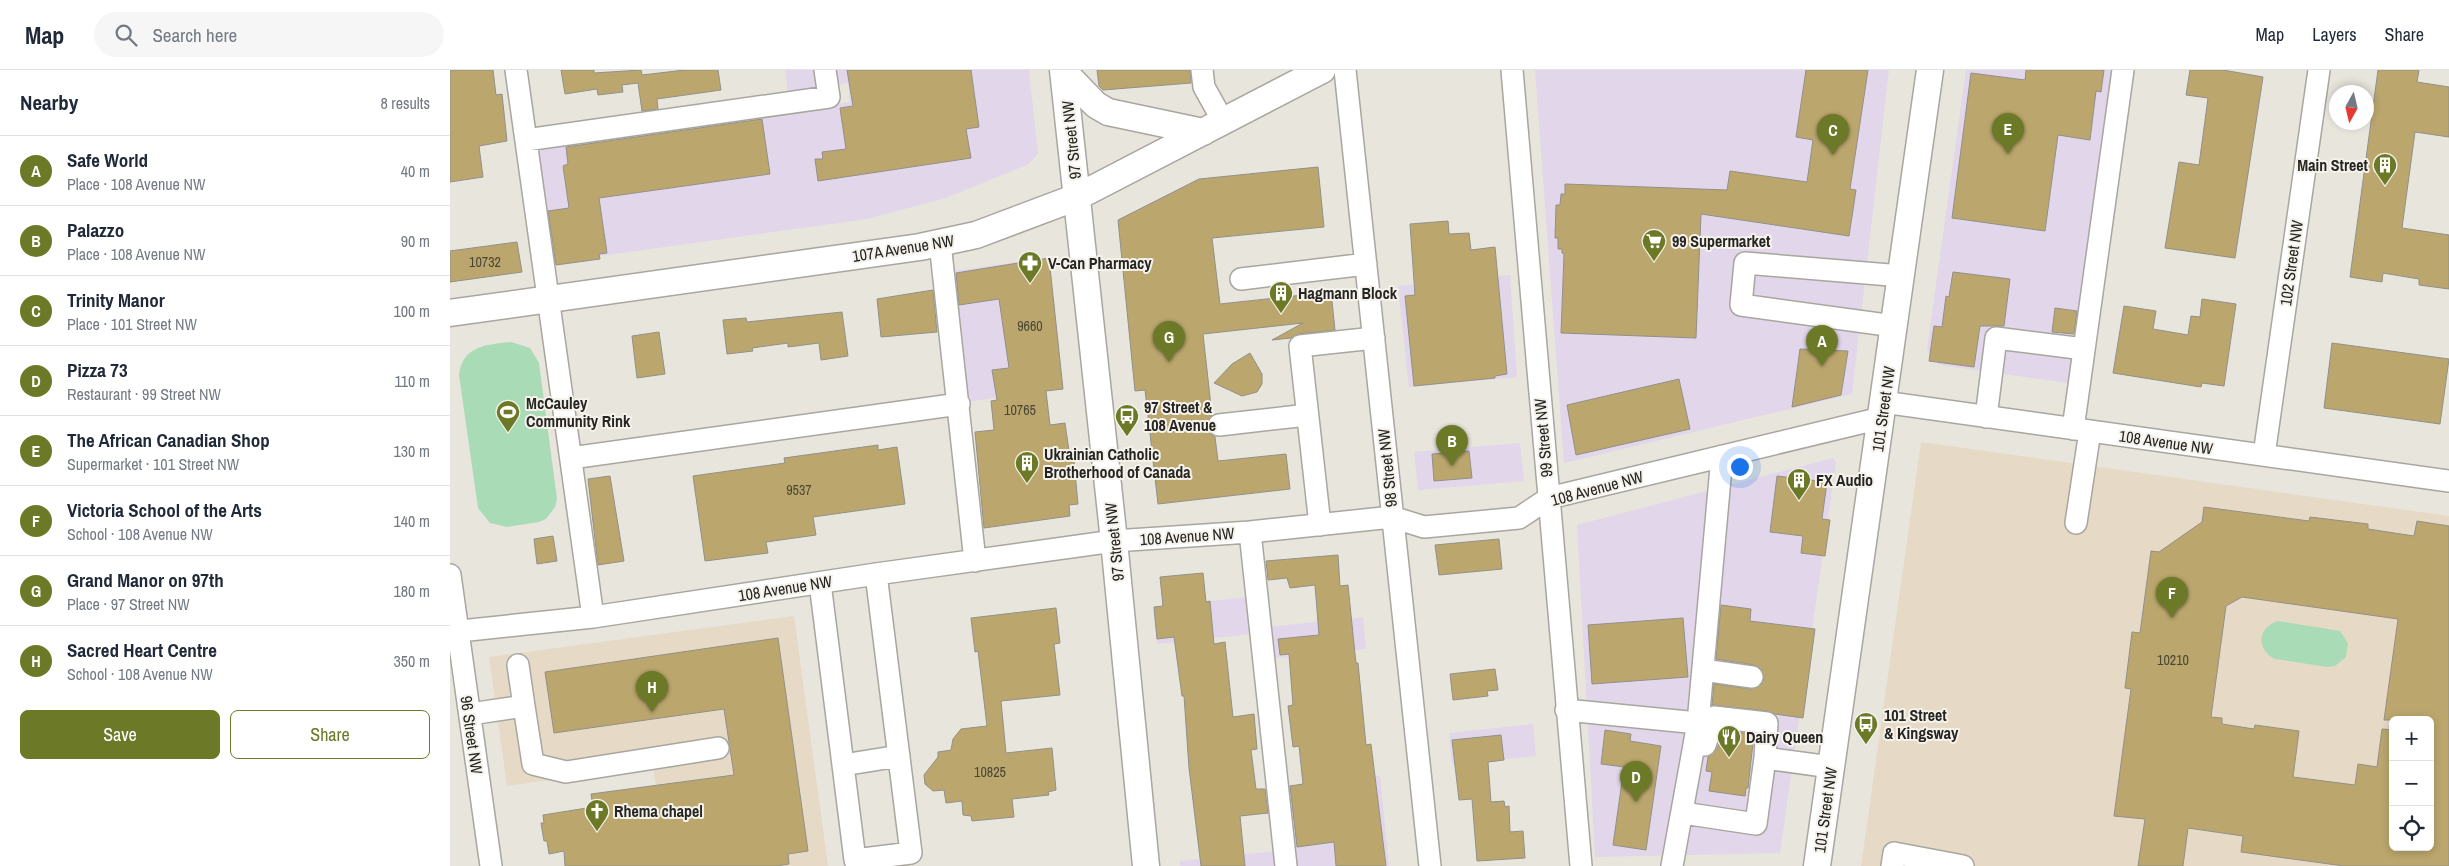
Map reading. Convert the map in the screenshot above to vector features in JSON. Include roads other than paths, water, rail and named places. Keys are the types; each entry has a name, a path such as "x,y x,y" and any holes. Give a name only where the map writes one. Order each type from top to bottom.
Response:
{"main road":[{"name":"107A Avenue NW","path":"450,313 940,243 976,235 1077,197 1322,70"},
{"name":"101 Street NW","path":"1817,866 1930,70"},
{"path":"1064,71 1096,105 1108,112 1213,127"},
{"name":"97 Street NW","path":"1064,71 1145,855"},
{"path":"1127,866 1145,855"}],"street":[{"path":"516,70 593,617"},
{"path":"526,140 829,97 825,70"},
{"path":"1202,70 1213,127"},
{"name":"98 Street NW","path":"1345,70 1430,866"},
{"name":"99 Street NW","path":"1512,70 1581,866"},
{"path":"2076,523 2084,349 2123,70"},
{"name":"102 Street NW","path":"2264,456 2319,70"},
{"path":"940,243 975,561"},
{"path":"1894,326 1741,305 1745,262 1902,276"},
{"path":"1241,279 1366,264"},
{"path":"1320,525 1300,346 1374,338"},
{"path":"1986,417 1996,338 2084,349"},
{"path":"571,458 959,404"},
{"name":"108 Avenue NW","path":"454,631 593,617 876,574 1114,541 1250,532 1392,517 1424,528 1519,518 1548,498 1722,456 1882,410 1986,417 2449,481"},
{"path":"1220,425 1307,415"},
{"path":"1672,866 1691,771 1698,723 1722,456"},
{"path":"1250,532 1286,866"},
{"path":"820,583 855,860 911,853 876,574"},
{"name":"96 Street NW","path":"450,575 454,631 470,714 491,866"},
{"path":"518,665 533,764 566,772 718,748"},
{"path":"1704,670 1752,676"},
{"path":"470,714 524,706"},
{"path":"1566,710 1698,723"},
{"path":"1683,813 1756,824 1765,758 1767,723 1714,716 1700,761 1691,771"},
{"path":"843,765 899,756"},
{"path":"1765,758 1831,767"},
{"path":"1892,866 1894,853 1963,866"}],"place":[{"name":"The African Canadian Shop","path":"2008,154"},
{"name":"Trinity Manor","path":"1833,155"},
{"name":"Main Street","path":"2385,186"},
{"name":"99 Supermarket","path":"1654,262"},
{"name":"V-Can Pharmacy","path":"1030,284"},
{"name":"Hagmann Block","path":"1281,314"},
{"name":"Grand Manor on 97th","path":"1169,362"},
{"name":"Safe World","path":"1822,366"},
{"name":"McCauley Community Rink","path":"508,433"},
{"name":"97 Street & 108 Avenue","path":"1127,437"},
{"name":"Palazzo","path":"1452,466"},
{"name":"Ukrainian Catholic Brotherhood of Canada","path":"1027,484"},
{"name":"FX Audio","path":"1799,501"},
{"name":"Victoria School of the Arts","path":"2172,618"},
{"name":"Sacred Heart Centre","path":"652,712"},
{"name":"101 Street & Kingsway","path":"1866,745"},
{"name":"Dairy Queen","path":"1729,758"},
{"name":"Pizza 73","path":"1636,802"},
{"name":"Rhema chapel","path":"597,832"}]}
